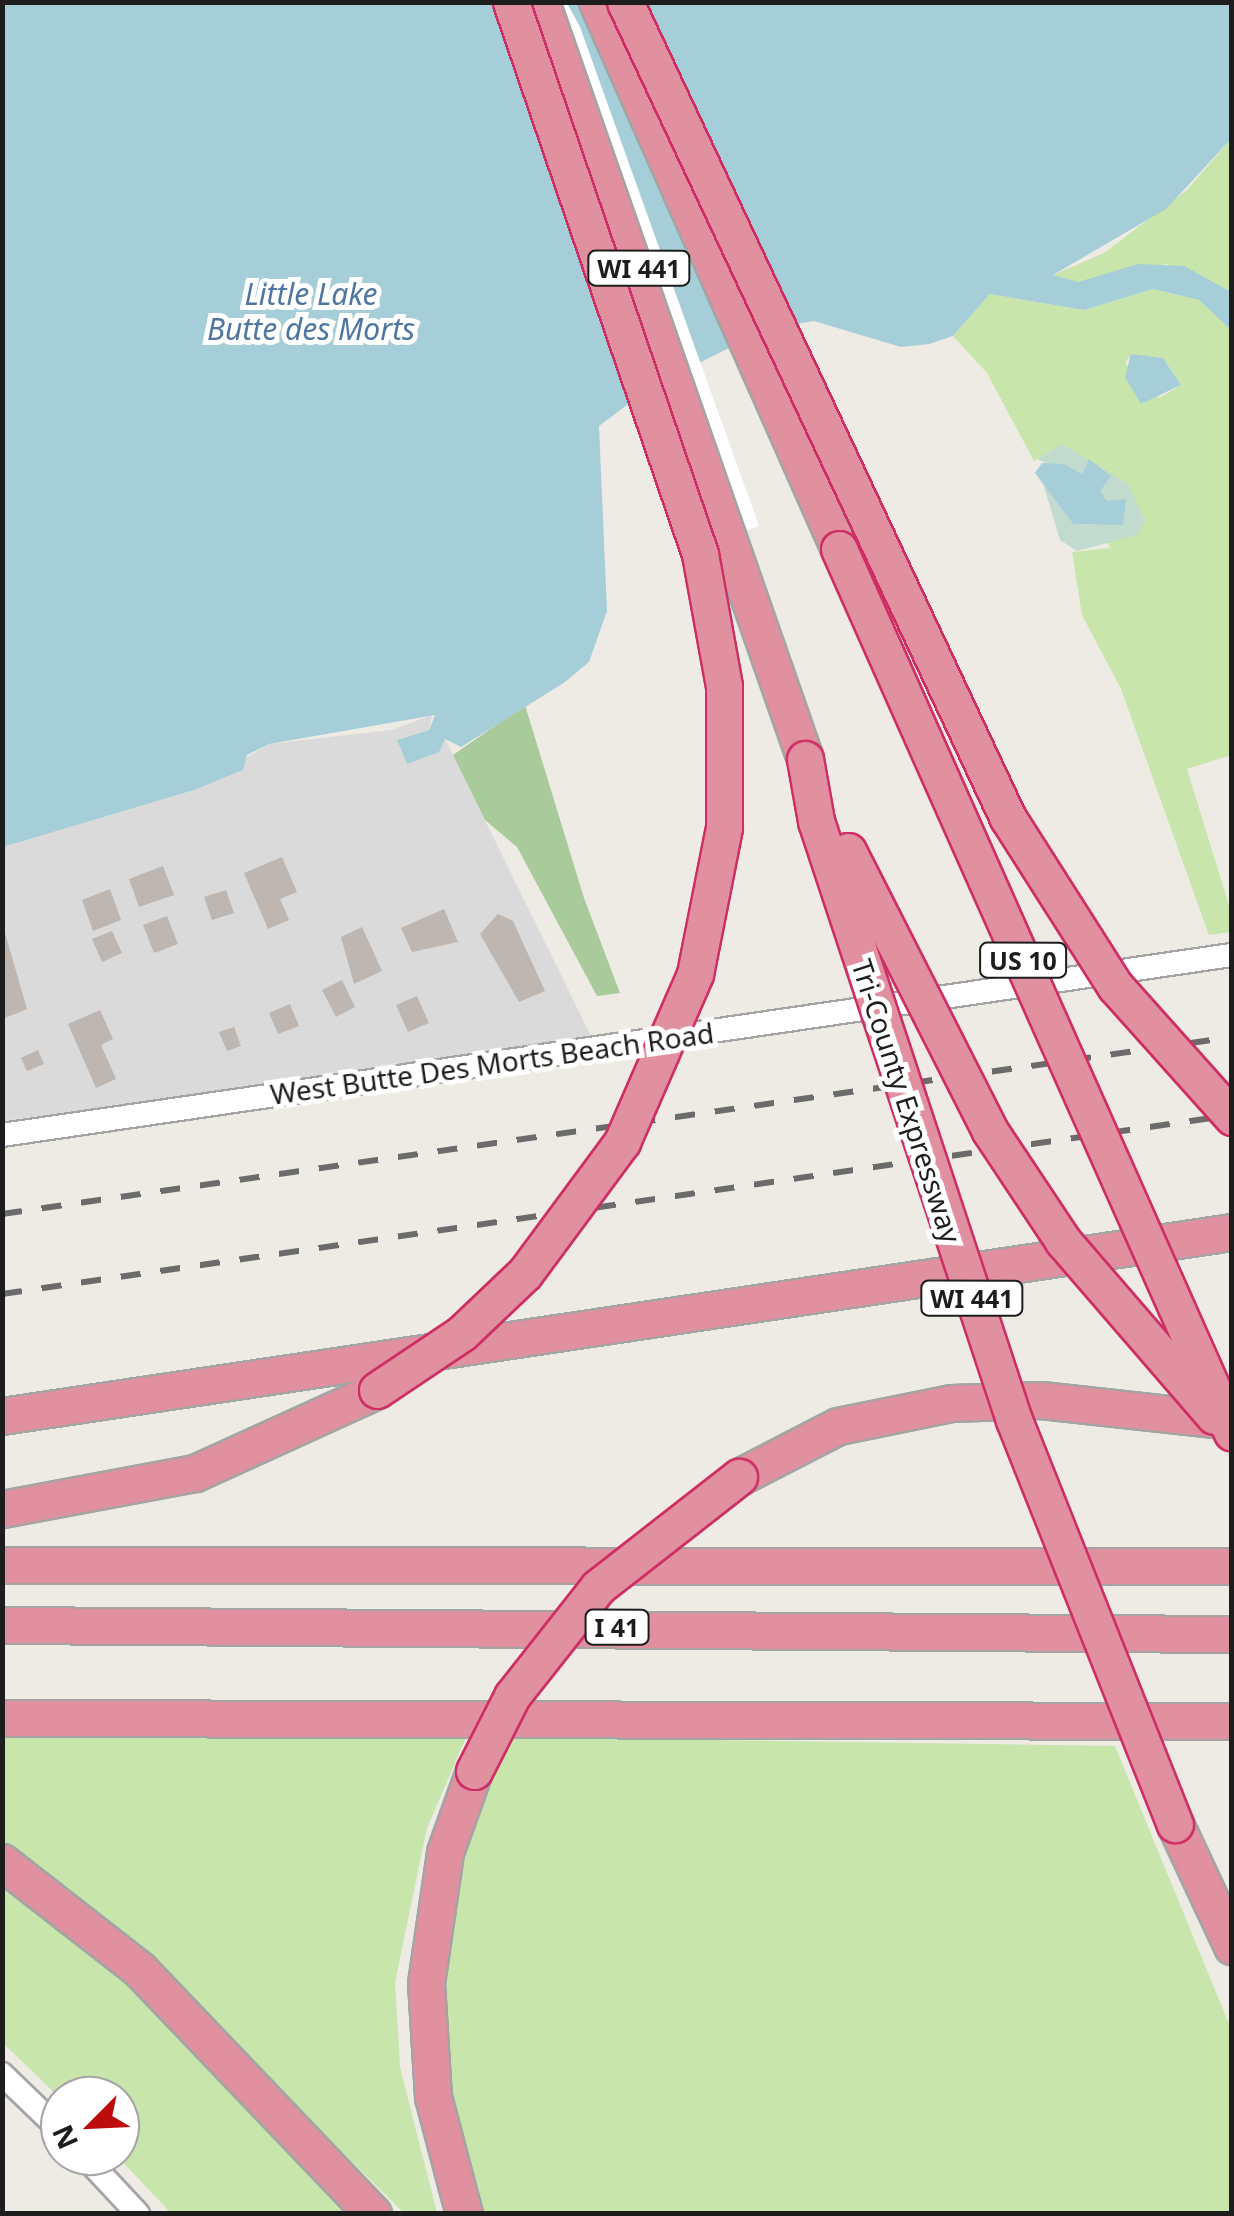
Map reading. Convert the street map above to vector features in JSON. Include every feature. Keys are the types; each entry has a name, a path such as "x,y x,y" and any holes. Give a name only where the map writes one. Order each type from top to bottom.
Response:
{"highway":[{"path":"2,1508 195,1473 377,1390 462,1333 525,1273 622,1142 678,1027 724,827 724,686 700,554 511,2"},
{"name":"Tri-County Expressway","path":"541,2 804,760 816,821 1014,1420 1175,1824 1232,1946"},
{"name":"US 10","path":"597,2 1232,1434"},
{"path":"625,2 1008,818 1115,986 1232,1117"},
{"path":"804,760 901,970 990,1131 1063,1241 1232,1434"},
{"path":"2,1416 1232,1232"},
{"path":"464,2214 433,2097 426,1982 439,1881 474,1771 512,1696 598,1587 738,1477 838,1426 951,1403 1059,1401 1232,1421"},
{"path":"2,1565 1232,1566"},
{"name":"I 41","path":"2,1625 1232,1634"},
{"path":"2,1718 1232,1720"},
{"path":"2,1862 140,1970 373,2214"}],"street":[{"name":"West Butte Des Morts Beach Road","path":"2,1135 982,994 1232,954"},
{"path":"2,2074 40,2111"},
{"path":"103,2176 138,2214"}],"shaded area":[{"path":"432,715 429,730 397,740 445,739 593,1040 3,1121 3,847 194,790 269,744 391,730"}],"green space":[{"path":"1231,139 1231,292 1166,264 1078,282 1051,276 1104,253 1187,190"},
{"path":"1153,289 1199,300 1231,330 1231,755 1187,769 1231,912 1231,932 1209,935 1121,689 1082,615 1072,552 1110,548 1062,445 1034,461 987,373 953,336 990,294 1084,310","holes":["1131,355 1163,358 1181,385 1159,398 1125,363"]},
{"path":"1062,444 1128,484 1145,521 1137,535 1077,551 1060,540 1043,483 1073,524 1123,525 1096,484 1037,459"},
{"path":"525,705 584,898 620,993 597,996 517,847 485,820 453,755"},
{"path":"467,1735 427,1828 395,1982 400,2067 437,2213 404,2213 107,1921 3,1840 2,1736"},
{"path":"503,1737 1115,1746 1231,2029 1231,2213 477,2214 448,2110 446,1917"},
{"path":"3,1883 130,1986 349,2213 171,2213 136,2176 140,2176 140,2076 40,2079 3,2043"}],"water":[{"name":"Little Lake Butte des Morts","path":"2,3 1231,3 1231,139 1166,209 1053,275 1078,282 1138,264 1184,266 1231,292 1231,330 1199,300 1153,289 1084,310 990,294 953,336 901,347 814,321 767,329 651,387 599,426 607,611 589,662 565,682 461,747 445,739 439,752 407,764 397,740 429,730 435,715 269,744 247,755 243,770 194,790 3,847"},
{"path":"1131,354 1163,358 1181,385 1141,404 1125,377"},
{"path":"1089,459 1111,476 1100,491 1107,501 1126,499 1123,525 1073,524 1035,473 1042,463 1064,464 1082,474"}],"pier":[{"path":"495,3 567,3 580,27 759,526 683,553"}],"building":[{"path":"282,857 297,892 280,899 289,920 268,929 244,873"},
{"path":"163,866 174,895 139,907 129,879"},
{"path":"110,889 121,920 93,931 82,900"},
{"path":"226,890 234,913 212,920 204,897"},
{"path":"444,909 458,942 412,952 401,928"},
{"path":"498,914 513,921 545,991 519,1002 480,934"},
{"path":"167,916 178,944 154,953 143,925"},
{"path":"3,926 27,1009 5,1018 2,1012"},
{"path":"362,927 382,971 354,984 341,937"},
{"path":"112,931 122,953 102,962 92,939"},
{"path":"342,980 355,1007 336,1017 322,990"},
{"path":"417,996 429,1023 408,1032 396,1005"},
{"path":"290,1004 299,1026 278,1034 269,1013"},
{"path":"100,1010 113,1039 101,1045 116,1079 96,1088 68,1024"},
{"path":"234,1027 241,1046 227,1051 219,1032"},
{"path":"38,1050 44,1064 27,1071 21,1058"}],"railway":[{"path":"2,1214 1232,1037"},
{"path":"2,1294 1232,1115"}]}
